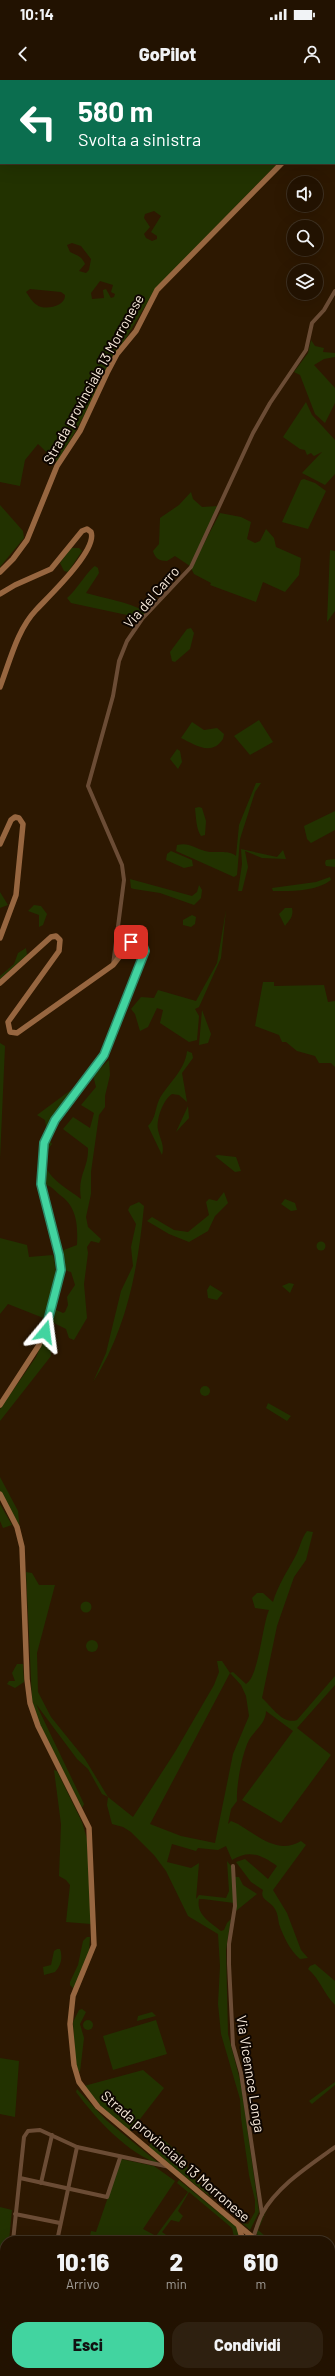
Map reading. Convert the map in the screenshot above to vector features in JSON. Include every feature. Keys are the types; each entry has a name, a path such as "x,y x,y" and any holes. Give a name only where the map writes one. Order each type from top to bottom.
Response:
{"main road":[{"name":"Strada provinciale 13 Morronese","path":"0,572 13,559 26,540 57,466 80,431 117,354 136,331 157,290 281,164"},
{"path":"0,594 50,569 82,531 87,529 91,532 91,539 71,573 28,619 0,687"},
{"path":"0,844 11,820 15,817 19,818 23,824 17,890 13,906 0,938"},
{"path":"0,983 51,937 56,936 60,940 61,946 59,951 8,1022 8,1030 14,1033 39,1019 113,966 131,942 139,940 144,944 145,951 107,1049 55,1120 44,1143 41,1184 59,1255 60,1278 39,1345 32,1359 0,1405"},
{"name":"Strada provinciale 13 Morronese","path":"0,1494 17,1527 22,1547 30,1703 38,1726 89,1828 94,1938 92,1953 71,2003 70,2024 74,2065 82,2089 98,2107 172,2168 249,2236"},
{"path":"239,2227 242,2236"}],"street":[{"name":"Via del Carro","path":"113,966 124,880 122,865 88,786 113,696 120,661 127,642 142,619 191,567 253,432 270,403 306,350 312,323 324,310 335,291"},
{"name":"Via Vicennce Longa","path":"233,1866 236,1906 229,1944 228,1964 232,2044 241,2073 262,2214"},
{"path":"13,2236 24,2137 28,2131 40,2130 77,2147 120,2158 172,2168"},
{"path":"41,2183 52,2135"},
{"path":"58,2236 77,2147"},
{"path":"255,2236 262,2214 299,2173 335,2147"},
{"path":"20,2178 108,2197 120,2158"},
{"path":"15,2214 60,2223"}],"green space":[{"path":"0,164 277,164 156,288 106,372 77,429 57,462 38,444 25,460 20,486 0,482","holes":["154,211 161,216 151,232 157,236 157,239 152,241 146,238 144,234 150,227 144,218 145,214","72,243 81,246 91,259 89,270 86,273 79,271 85,264 84,261 79,256 70,252 67,245","100,281 113,285 111,292 115,294 114,297 111,298 106,289 103,290 104,298 92,299 91,293","30,289 61,292 65,295 64,299 59,305 45,308 35,304 32,301 26,292"]},
{"path":"311,340 315,346 324,348 323,352 335,353 335,357 324,359 314,365 335,388 335,403 325,423 315,414 300,375 294,372 308,353"},
{"path":"306,402 312,415 335,440 335,474 325,485 302,473 322,452 314,456 311,453 307,455 305,450 300,449 283,437"},
{"path":"304,479 315,483 326,491 308,529 282,522 301,480"},
{"path":"191,492 193,499 202,507 218,506 190,566 175,556 167,561 160,560 155,556 153,551 159,544 160,518 179,505"},
{"path":"0,505 23,531 24,538 0,567"},
{"path":"220,513 241,517 251,522 247,539 255,543 260,541 266,529 274,538 276,547 301,558 299,575 285,592 263,582 256,602 210,585 211,583 194,574 191,568"},
{"path":"71,548 79,548 82,551 68,572 64,571 60,563"},
{"path":"330,550 335,551 335,611 327,622"},
{"path":"95,566 98,568 99,573 86,593 139,608 146,612 141,618 71,603 67,598 89,571"},
{"path":"191,628 194,633 190,649 175,662 172,661 170,652 187,629"},
{"path":"259,720 273,742 250,755 234,736"},
{"path":"192,722 204,730 217,728 224,734 223,739 213,747 202,748 181,738"},
{"path":"177,749 180,751 182,762 178,769 170,759"},
{"path":"256,783 261,783 255,792 240,839 237,875 234,877 176,851 177,845 185,844 209,852 225,852 236,856 239,825"},
{"path":"195,808 202,808 206,821 205,835 201,836 197,826"},
{"path":"335,811 335,830 311,843 307,839 304,826"},
{"path":"241,849 277,857 283,850 286,859 262,858 245,851 248,867 242,891 238,891 242,864"},
{"path":"171,851 192,860 193,866 184,868 166,860 167,854"},
{"path":"335,859 335,867 326,866 326,860"},
{"path":"330,877 331,880 325,884 311,889 273,891 272,888 316,882"},
{"path":"130,879 192,896 197,892 199,885 202,890 201,898 194,905 160,893 134,889 131,888"},
{"path":"0,892 8,905 0,908"},
{"path":"34,905 41,906 47,914 43,925 39,927 39,915 28,911"},
{"path":"285,908 292,908 292,914 285,926 279,914"},
{"path":"226,910 221,958 199,1007 195,1009 199,1016 197,1040 189,1042 160,1023 163,1010 157,1008 148,1027 140,1031 135,1014 131,1009 141,997 154,998 158,990 196,1001 217,963"},
{"path":"192,915 196,917 195,924 191,927 183,925 183,920"},
{"path":"26,948 27,955 0,979 0,976 14,964 18,953"},
{"path":"263,982 274,982 274,986 324,985 328,1002 335,1001 335,1067 331,1063 319,1063 315,1056 297,1051 286,1042 282,1042 279,1035 255,1026"},
{"path":"202,1010 211,1034 208,1043 199,1045"},
{"path":"0,1043 5,1046 0,1159"},
{"path":"187,1051 192,1053 193,1058 182,1073 187,1102 179,1095 172,1094 163,1105 159,1115 158,1130 163,1146 162,1155 148,1126 154,1117 159,1100 180,1071 186,1058"},
{"path":"109,1060 110,1075 105,1096 105,1107 99,1115 91,1172 91,1194 86,1217 88,1227 101,1239 99,1243 91,1241 87,1247 88,1253 84,1284 87,1318 74,1340 69,1338 66,1329 52,1322 54,1309 63,1313 65,1312 68,1305 67,1297 75,1285 71,1272 67,1271 63,1267 61,1251 77,1245 77,1224 73,1211 66,1200 52,1188 43,1184 45,1149 49,1139 52,1144 46,1154 45,1162 48,1170 59,1183 81,1199 80,1191 87,1161 88,1148 63,1129 73,1117 90,1128 94,1113 81,1105 96,1087 93,1075"},
{"path":"83,1081 47,1132 45,1120 37,1115"},
{"path":"188,1106 189,1118 176,1132"},
{"path":"215,1156 236,1157 241,1171 235,1172"},
{"path":"224,1192 228,1203 215,1216 208,1231 189,1242 169,1234 147,1221 152,1217 174,1230 188,1232 209,1215 206,1202 209,1199 217,1201"},
{"path":"285,1199 295,1203 297,1210 291,1211 281,1204"},
{"path":"139,1202 144,1206 138,1252 129,1297 114,1341 105,1362 93,1382 106,1353 121,1291 133,1266 131,1247 136,1224 128,1210 130,1206"},
{"path":"0,1238 27,1245 29,1257 53,1255 55,1263 55,1280 53,1295 46,1319 8,1304 0,1314"},
{"path":"321,1241 326,1246 321,1251 316,1246"},
{"path":"289,1283 294,1284 290,1293 282,1286"},
{"path":"210,1285 223,1293 217,1300 208,1298 207,1290"},
{"path":"46,1334 50,1339 51,1356 0,1421 0,1409 36,1357"},
{"path":"205,1386 210,1391 205,1396 200,1391"},
{"path":"268,1403 291,1416 287,1421 266,1408"},
{"path":"0,1477 18,1511 20,1530 0,1491"},
{"path":"0,1504 12,1525 3,1528 0,1521"},
{"path":"307,1531 313,1532 306,1560 294,1577 277,1626 262,1698 282,1718 292,1721 297,1720 335,1676 335,1685 297,1728 331,1755 281,1823 242,1800 293,1731 266,1711 266,1715 262,1723 251,1736 246,1746 237,1787 237,1801 231,1809 228,1824 231,1821 238,1824 268,1842 276,1845 293,1845 301,1841 306,1845 273,1890 287,1913 301,1950 308,1958 300,1959 293,1952 283,1934 275,1909 263,1896 263,1890 251,1882 236,1862 245,1859 268,1879 277,1866 261,1856 250,1854 232,1860 226,1846 218,1850 198,1848 196,1851 172,1844 167,1862 191,1868 199,1863 196,1899 199,1895 226,1898 229,1891 227,1861 232,1867 234,1903 199,1899 199,1905 205,1918 221,1931 224,1930 227,1923 231,1919 226,1950 228,2034 241,2084 259,2212 250,2230 242,2223 248,2224 255,2212 255,2200 249,2175 241,2118 240,2099 221,2034 218,2004 220,1966 218,1934 188,1916 166,1871 154,1855 131,1832 123,1827 112,1824 107,1805 108,1797 133,1817 175,1752 214,1685 219,1672 217,1661 222,1661 230,1673 233,1672 246,1684 250,1679 257,1661 269,1610 255,1608 252,1598 257,1593 263,1593 273,1602 280,1584 297,1554 305,1534","holes":["230,1673 241,1685 246,1696 249,1716 233,1754 215,1843 181,1836 150,1824"]},
{"path":"26,1572 32,1573 39,1585 55,1585 37,1653 38,1692 51,1717 85,1759 108,1797 102,1794 88,1769 77,1759 36,1704 84,1804 82,1808 38,1721 32,1700"},
{"path":"86,1601 90,1603 92,1607 90,1611 86,1613 82,1611 80,1607 82,1603"},
{"path":"90,1640 94,1640 98,1646 94,1652 90,1652 86,1648 86,1644"},
{"path":"17,1664 23,1664 24,1682 15,1688 7,1684 9,1681 15,1681 12,1673"},
{"path":"54,1770 57,1771 82,1822 87,1839 91,1924 66,1922 70,1885 66,1880 59,1876 61,1824"},
{"path":"235,1877 239,1877 243,1885 257,1894 236,1911"},
{"path":"87,1937 90,1937 89,1951 74,1989 70,1985 70,1982 78,1965 83,1941"},
{"path":"60,1949 61,1955 59,1967 55,1972 44,1975 43,1967 51,1965 54,1951"},
{"path":"315,1964 335,1981 335,2005 316,1977 308,1969 310,1966"},
{"path":"82,2009 86,2012 80,2024 84,2038 80,2072 76,2069 73,2022 79,2010"},
{"path":"152,2012 156,2016 137,2021 138,2016"},
{"path":"86,2020 90,2020 92,2021 92,2029 86,2030 83,2027 83,2023"},
{"path":"156,2020 167,2054 113,2070 103,2036"},
{"path":"0,2058 19,2061 15,2117 0,2114"},
{"path":"143,2070 164,2088 130,2132 96,2104 84,2086"},
{"path":"335,2082 335,2085 312,2104 309,2101"},
{"path":"77,2089 106,2120 161,2165 148,2160 125,2144 93,2114 76,2092"},
{"path":"158,2135 186,2159 188,2171 213,2199 148,2147"},
{"path":"121,2159 154,2166 175,2181 143,2229 156,2236 90,2236 91,2231 96,2232"},
{"path":"179,2180 238,2228 239,2236 234,2236 232,2228 189,2192 178,2211 183,2216 179,2222 171,2220 162,2232 167,2236 156,2236 188,2192 177,2183"},
{"path":"0,2207 12,2210 9,2236 0,2236"},
{"path":"268,2208 258,2230 265,2236 258,2236 256,2231"}],"route":[{"path":"45,1332 61,1270 59,1255 41,1184 40,1175 44,1143 55,1120 100,1061 107,1049 145,951 144,944 141,941 136,940 131,942"}]}
